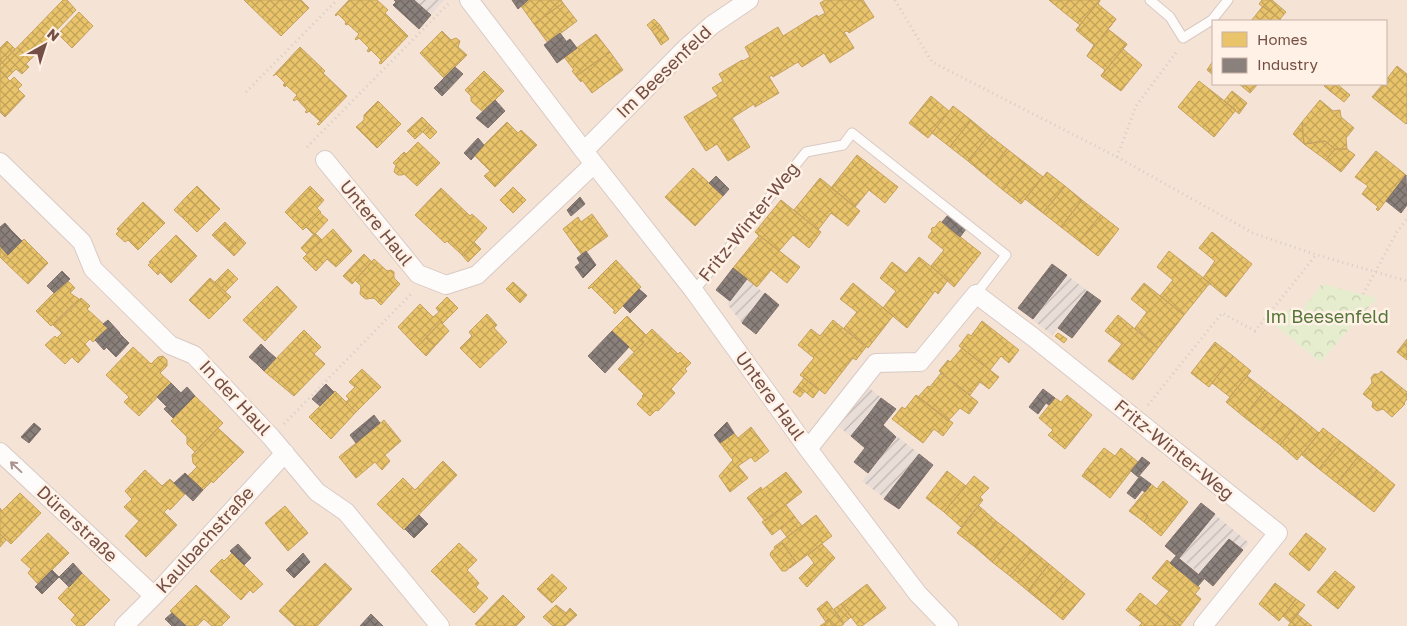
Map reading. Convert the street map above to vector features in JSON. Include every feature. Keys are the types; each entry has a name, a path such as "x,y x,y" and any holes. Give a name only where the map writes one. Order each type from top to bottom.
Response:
{"street":[{"name":"Untere Haul","path":"469,0 694,291 808,449 918,594 949,626"},
{"name":"Im Beesenfeld","path":"589,157 685,49 712,25 749,0"},
{"name":"Untere Haul","path":"325,160 418,274 446,285 477,275 589,157"},
{"name":"In der Haul","path":"0,162 82,242 93,270 170,346 194,355 271,437 317,492 346,512 440,626"},
{"name":"Fritz-Winter-Weg","path":"808,449 876,363 920,362 976,294 1033,337 1278,533 1204,626"},
{"name":"Dürerstraße","path":"0,452 154,596"},
{"name":"Kaulbachstraße","path":"124,626 154,596 285,453"}],"lane":[{"path":"1150,0 1170,16 1183,38 1212,20 1228,0"},
{"name":"Fritz-Winter-Weg","path":"694,291 806,152 843,145 852,133 1006,255 976,294"}],"path":[{"path":"246,92 337,0"},
{"path":"307,147 452,0"},
{"path":"895,0 932,62 1117,157 1253,233 1316,255 1407,281"},
{"path":"1117,157 1136,106 1176,54 1183,38"},
{"path":"1363,294 1397,232 1407,218"},
{"path":"1136,419 1222,313 1255,332 1316,255"},
{"path":"271,437 427,278"},
{"path":"1268,316 1281,320"}],"shaded area":[{"path":"0,0 1407,0 1407,626 0,626"},
{"path":"414,0 444,0 431,15"},
{"path":"1052,264 1101,301 1072,338 1058,328 1052,335 1018,308"},
{"path":"733,268 779,305 756,334 742,323 727,304 729,301 716,290"},
{"path":"869,388 896,409 883,425 933,465 899,509 862,481 868,473 854,462 865,448 838,426"},
{"path":"1201,503 1249,543 1214,585 1165,546"}],"green space":[{"name":"Im Beesenfeld","path":"1322,284 1377,298 1320,362 1276,326 1290,308 1299,314"}],"building: Homes":[{"path":"63,0 67,0 76,10 53,34 55,35 44,47 46,49 40,55 37,53 26,64 29,67 22,74 16,69 7,78 0,71 0,65"},
{"path":"244,0 301,0 309,8 281,36"},
{"path":"349,0 377,0 388,10 385,13 408,36 381,64 379,63 381,60 371,50 367,51 369,48 359,38 355,39 359,34 348,24 346,25 346,22 338,14 335,15"},
{"path":"528,0 561,0 563,3 534,24 521,6"},
{"path":"825,0 863,0 874,17 849,33 847,31 844,32 854,48 830,63 824,53 802,67 798,62 773,77 772,75 769,77 779,93 755,107 754,104 732,118 750,147 728,161 717,144 706,151 684,117 718,96 712,88 723,81 719,74 750,57 745,47 778,27 783,36 817,15 818,17 825,13 820,3"},
{"path":"1049,0 1069,0 1061,10"},
{"path":"1069,0 1100,0 1080,25 1061,10"},
{"path":"1100,0 1098,4 1116,19 1087,56 1094,45 1076,30"},
{"path":"1262,0 1272,0 1286,12 1280,19 1259,4"},
{"path":"563,3 577,21 548,43 534,24"},
{"path":"1263,6 1281,20 1252,20"},
{"path":"79,12 93,26 72,48 58,34"},
{"path":"654,19 660,25 652,31 647,25"},
{"path":"660,25 669,39 661,45 652,31"},
{"path":"1108,29 1127,44 1101,76 1105,70 1087,56"},
{"path":"442,31 451,40 456,38 460,41 458,47 467,55 444,78 420,53"},
{"path":"596,34 610,52 576,76 572,71 574,70 564,57"},
{"path":"7,41 15,49 0,65 0,48"},
{"path":"1127,44 1123,49 1142,65 1121,91 1101,76"},
{"path":"300,47 347,96 319,125 317,124 320,121 309,111 305,112 307,110 297,99 293,100 297,95 286,85 285,87 283,85 285,83 276,74 273,76"},
{"path":"610,52 623,70 592,93 582,80 581,82 576,76"},
{"path":"1212,62 1212,74 1207,70"},
{"path":"1397,66 1407,74 1406,124 1372,97 1382,85 1387,85 1387,79"},
{"path":"0,71 10,81 14,77 22,85 18,89 25,96 5,117 0,112"},
{"path":"484,71 504,91 483,112 471,101 471,96 465,90"},
{"path":"1199,81 1236,110 1214,137 1178,107"},
{"path":"1240,85 1257,85 1250,93"},
{"path":"1325,85 1335,85 1330,91"},
{"path":"1338,85 1350,95 1344,102 1330,91"},
{"path":"1232,91 1247,103 1239,114 1224,101"},
{"path":"931,96 949,111 928,138 909,123"},
{"path":"1320,100 1333,111 1340,110 1341,117 1354,128 1346,138 1347,149 1335,149 1325,141 1304,144 1302,122"},
{"path":"378,101 401,124 377,148 356,127 364,120 364,115"},
{"path":"953,106 971,120 950,147 932,133"},
{"path":"422,117 430,125 415,139 407,131"},
{"path":"971,120 989,135 968,161 950,147"},
{"path":"507,122 518,133 521,130 537,145 495,187 484,176 490,171 474,155"},
{"path":"1302,122 1304,144 1293,134"},
{"path":"430,125 437,132 430,139 423,132"},
{"path":"989,135 1007,149 986,176 968,161"},
{"path":"1325,141 1335,149 1326,160 1304,144"},
{"path":"418,142 440,163 417,186 404,174 398,175 394,172 396,165 393,163"},
{"path":"1007,149 1025,163 1003,190 986,176"},
{"path":"1335,149 1347,149 1355,155 1341,172 1326,160"},
{"path":"1376,151 1406,175 1378,211 1376,209 1378,207 1362,194 1368,186 1355,177"},
{"path":"857,155 898,187 885,203 869,190 855,207 831,188"},
{"path":"1025,163 1043,177 1021,204 1003,190"},
{"path":"693,168 723,196 695,226 665,197"},
{"path":"1047,172 1065,186 1043,213 1025,199"},
{"path":"820,178 860,211 848,226 831,213 818,230 794,210"},
{"path":"197,186 205,194 195,205 187,196"},
{"path":"310,186 324,200 317,208 321,212 303,230 285,212"},
{"path":"1065,186 1082,200 1061,227 1043,213"},
{"path":"513,187 526,200 513,213 500,200"},
{"path":"441,188 470,216 472,214 487,228 462,255 447,241 445,243 415,215"},
{"path":"205,194 220,209 210,219 195,205"},
{"path":"187,196 195,205 183,218 174,210"},
{"path":"781,200 821,232 809,248 793,235 779,251 755,232"},
{"path":"1082,200 1101,215 1079,241 1061,227"},
{"path":"143,202 165,223 138,250 128,240 125,242 116,234 119,231 117,229"},
{"path":"195,205 210,219 197,232 183,218"},
{"path":"320,213 328,220 314,235 306,227"},
{"path":"592,214 608,236 582,255 563,229 578,217 581,222"},
{"path":"1101,215 1119,229 1098,256 1079,241"},
{"path":"940,221 981,253 954,287 931,266 944,250 928,237 932,231 931,229"},
{"path":"225,222 240,237 228,250 212,235"},
{"path":"333,229 352,251 336,267 327,259 316,271 303,258"},
{"path":"755,232 800,267 787,283 771,270 757,287 733,268 759,236"},
{"path":"1212,232 1252,264 1226,297 1203,278 1215,261 1199,248"},
{"path":"315,233 322,240 307,254 301,248"},
{"path":"176,235 197,256 171,283 160,272 158,275 148,265"},
{"path":"240,237 246,243 234,256 228,250"},
{"path":"24,239 48,263 28,284 3,260"},
{"path":"474,242 481,249 468,262 462,255"},
{"path":"0,246 8,255 3,260 0,257"},
{"path":"1169,251 1211,284 1209,284 1184,315 1160,296 1173,280 1157,267"},
{"path":"364,254 372,262 352,284 343,276"},
{"path":"919,257 948,280 938,294 935,291 907,328 883,308 896,291 880,278 892,262 906,273"},
{"path":"374,259 387,271 391,270 394,272 394,278 400,284 381,305 374,298 366,299 363,297 360,294 361,286 355,280"},
{"path":"616,260 641,287 615,314 613,312 615,311 591,287 588,288"},
{"path":"228,269 238,279 225,292 215,282"},
{"path":"210,278 231,297 209,319 189,300"},
{"path":"67,280 75,288 70,293 79,299 51,326 36,311"},
{"path":"513,282 527,295 520,303 506,289"},
{"path":"853,283 893,316 868,348 844,328 857,312 840,299"},
{"path":"1144,283 1184,315 1158,348 1135,328 1147,312 1131,299"},
{"path":"277,286 297,307 265,341 243,320"},
{"path":"447,297 458,308 442,324 441,322 417,347 398,327 420,304 433,317 439,312 436,308"},
{"path":"81,298 90,306 87,309 108,328 93,342 90,339 85,344 90,350 78,363 72,357 65,364 45,345 55,336 57,338 62,333 53,325"},
{"path":"487,314 497,325 494,328 507,342 480,368 460,348 472,336 469,332"},
{"path":"1118,315 1158,348 1133,380 1108,361 1122,344 1105,331"},
{"path":"627,316 646,335 641,340 644,342 634,352 612,331"},
{"path":"833,320 866,347 856,360 853,358 825,394 800,375 814,358 798,345 811,329 820,336"},
{"path":"982,321 1019,350 1009,363 1001,356 990,370 959,346 968,334 971,336"},
{"path":"441,322 449,331 435,346 426,338"},
{"path":"652,329 678,354 680,352 691,363 685,369 687,371 671,389 675,393 658,411 656,410 650,416 637,404 644,394 618,369 644,342 641,340"},
{"path":"304,330 321,347 314,354 325,364 294,396 264,371"},
{"path":"1058,333 1067,339 1064,343 1055,336"},
{"path":"426,338 435,346 426,356 417,347"},
{"path":"1407,339 1407,360 1397,352"},
{"path":"1215,342 1233,356 1209,387 1191,373"},
{"path":"133,347 151,364 158,357 163,356 167,360 167,366 160,373 171,383 139,416 124,402 129,397 106,375"},
{"path":"962,348 999,377 989,389 980,382 970,395 939,371"},
{"path":"1233,356 1251,371 1230,397 1212,383"},
{"path":"362,369 381,387 356,412 346,402 349,399 346,396 355,387 349,382"},
{"path":"1381,371 1407,392 1405,404 1392,417 1383,409 1377,411 1372,407 1373,402 1363,394 1372,383 1371,378 1374,374 1379,374"},
{"path":"941,373 978,402 969,414 960,408 948,421 918,397 928,386 930,387"},
{"path":"1247,376 1265,390 1244,417 1226,402"},
{"path":"804,378 819,390 813,398 798,386"},
{"path":"798,386 805,391 800,397 793,392"},
{"path":"1265,390 1283,404 1262,431 1244,417"},
{"path":"335,391 356,412 331,439 309,417"},
{"path":"916,395 953,423 943,436 934,429 923,443 892,419 902,407 905,409"},
{"path":"1067,395 1092,415 1065,449 1048,435 1053,430 1039,418 1055,398 1061,402"},
{"path":"195,396 223,423 195,452 187,444 187,437 171,421"},
{"path":"1283,404 1301,418 1280,445 1262,431"},
{"path":"1301,418 1319,433 1297,460 1280,445"},
{"path":"384,420 401,441 385,455 390,461 382,470 375,462 356,478 339,457"},
{"path":"751,427 769,451 755,462 751,457 738,466 748,478 730,492 719,476 733,460 720,443 734,433 738,438"},
{"path":"218,428 244,452 213,483 212,481 203,490 188,476 197,467 193,463 192,455"},
{"path":"1323,428 1341,442 1319,469 1302,455"},
{"path":"1341,442 1359,456 1337,483 1319,469"},
{"path":"1104,448 1115,456 1121,448 1138,462 1110,498 1094,485 1099,479 1087,469"},
{"path":"1359,456 1377,470 1355,497 1337,483"},
{"path":"443,461 457,475 404,530 377,504 403,478 415,490"},
{"path":"1087,469 1099,479 1094,485 1082,476"},
{"path":"145,470 162,486 170,479 185,494 170,510 168,508 164,512 177,525 146,557 125,536 139,521 124,507 132,499 125,491"},
{"path":"1377,470 1395,485 1374,512 1355,497"},
{"path":"947,471 966,486 944,512 926,498"},
{"path":"786,472 802,492 765,521 747,498 761,487 762,490"},
{"path":"974,476 989,488 980,497 983,500 961,527 944,512"},
{"path":"1163,481 1188,502 1161,536 1144,522 1148,516 1134,505 1151,484 1157,489"},
{"path":"20,493 41,513 11,544 0,534 0,508 2,511"},
{"path":"786,505 795,517 772,535 762,522"},
{"path":"1134,505 1148,516 1144,522 1129,511"},
{"path":"285,506 308,533 288,551 265,523"},
{"path":"979,506 996,521 975,547 957,533"},
{"path":"816,515 832,536 790,568 796,562 782,543 775,549 774,547"},
{"path":"795,517 802,526 787,537 780,528"},
{"path":"996,521 1014,535 992,562 975,547"},
{"path":"48,533 69,553 38,584 28,573 31,569 21,560"},
{"path":"1306,533 1326,549 1309,571 1289,554"},
{"path":"0,534 6,540 0,547"},
{"path":"1014,535 1032,550 1010,576 992,562"},
{"path":"459,543 477,560 467,570 479,583 476,587 488,598 474,613 431,571"},
{"path":"782,543 796,562 786,571 782,571 770,555"},
{"path":"822,544 835,558 807,587 799,578 814,563 808,555"},
{"path":"1032,550 1049,564 1028,591 1010,576"},
{"path":"232,553 263,584 253,593 250,590 241,600 210,571 222,559 224,561"},
{"path":"1167,560 1200,588 1195,594 1201,599 1180,626 1156,606 1169,591 1152,578"},
{"path":"325,563 352,589 317,626 295,626 279,611"},
{"path":"1049,564 1067,579 1045,605 1028,591"},
{"path":"1335,571 1355,587 1338,609 1317,592"},
{"path":"82,573 110,600 84,626 77,626 71,620 75,615 58,598"},
{"path":"552,574 567,588 552,603 537,589"},
{"path":"1067,579 1085,594 1063,620 1045,605"},
{"path":"1275,583 1296,599 1279,621 1259,604"},
{"path":"867,584 886,608 862,626 858,626 841,604"},
{"path":"196,585 230,617 221,626 212,626 204,619 197,626 186,626 170,611"},
{"path":"1140,593 1180,625 1139,626 1142,623 1126,610"},
{"path":"503,595 525,617 516,626 478,626 475,624"},
{"path":"1296,599 1305,605 1291,623 1283,616"},
{"path":"827,601 844,624 841,626 833,626 828,619 826,622 817,609"},
{"path":"841,604 851,617 844,623 834,609"},
{"path":"556,605 566,613 570,608 577,615 565,626 553,626 543,617"},
{"path":"1297,614 1312,626 1288,626"},
{"path":"828,619 833,626 820,626 826,622"}],"building: Industry":[{"path":"394,0 414,0 431,15 419,29 393,5 396,2"},
{"path":"512,0 528,0 518,9"},
{"path":"560,33 566,41 550,53 544,45"},
{"path":"570,39 577,48 557,63 550,53"},
{"path":"455,67 463,74 442,96 434,88"},
{"path":"495,100 505,111 488,128 476,118"},
{"path":"478,138 484,145 471,160 464,153"},
{"path":"1406,175 1407,205 1401,213 1386,201"},
{"path":"716,176 729,189 723,196 709,183"},
{"path":"580,197 585,204 571,216 567,210"},
{"path":"948,215 966,229 960,237 942,222"},
{"path":"5,223 11,230 0,241 0,227"},
{"path":"11,230 22,241 8,255 0,246 0,241"},
{"path":"586,251 596,265 583,278 575,267 580,263 577,258"},
{"path":"1052,264 1067,275 1033,319 1018,308"},
{"path":"733,268 747,279 730,301 716,290"},
{"path":"62,271 70,279 54,293 47,286"},
{"path":"639,289 647,296 630,313 623,306"},
{"path":"1087,291 1101,301 1072,338 1058,328"},
{"path":"765,293 779,305 756,334 742,323"},
{"path":"108,320 120,333 104,350 95,340 108,328 103,324"},
{"path":"612,331 629,347 605,373 588,356"},
{"path":"120,334 129,343 116,357 106,347"},
{"path":"261,344 269,352 257,364 249,357"},
{"path":"269,352 276,358 264,371 257,364"},
{"path":"171,383 181,393 167,407 157,397"},
{"path":"326,384 334,392 320,406 312,399"},
{"path":"187,387 195,396 173,418 164,409"},
{"path":"1043,389 1055,398 1049,405 1046,403 1038,414 1029,407"},
{"path":"881,398 896,409 883,425 869,414"},
{"path":"869,414 883,425 865,448 851,436"},
{"path":"374,415 380,423 356,443 350,435"},
{"path":"727,422 734,433 720,443 714,435"},
{"path":"34,423 41,429 29,443 21,437"},
{"path":"883,425 896,437 868,473 854,462"},
{"path":"919,454 933,465 899,509 884,499"},
{"path":"1142,457 1150,463 1138,477 1131,471"},
{"path":"185,473 203,490 193,501 174,483"},
{"path":"1140,476 1151,484 1145,492 1142,490 1135,499 1127,493"},
{"path":"1201,503 1215,514 1179,558 1165,546"},
{"path":"419,515 428,524 414,538 405,529"},
{"path":"1229,539 1243,550 1213,586 1199,574"},
{"path":"238,544 251,558 244,565 230,551"},
{"path":"303,553 310,562 294,578 286,570"},
{"path":"1176,556 1204,579 1198,586 1170,563"},
{"path":"73,563 82,573 69,587 59,577"},
{"path":"52,570 59,577 42,594 35,587"},
{"path":"172,613 186,626 172,626 165,619"},
{"path":"371,614 383,626 360,626"}]}
